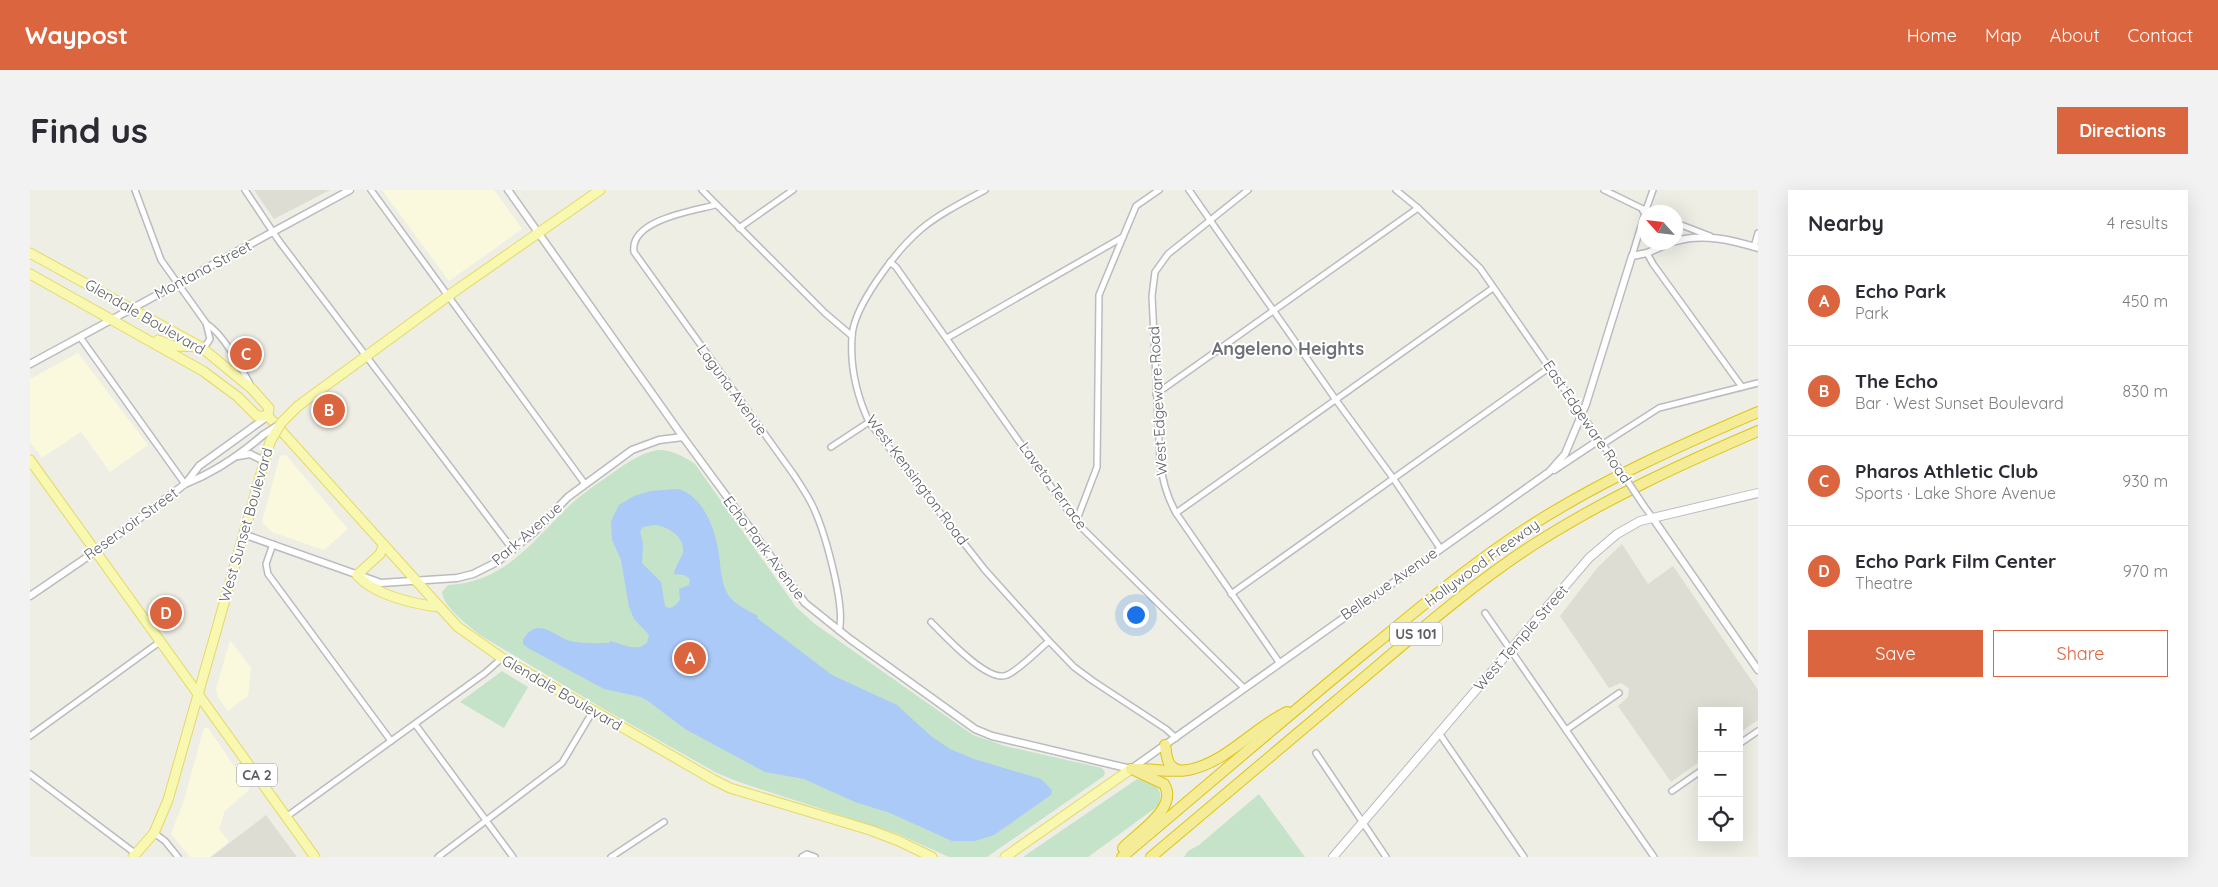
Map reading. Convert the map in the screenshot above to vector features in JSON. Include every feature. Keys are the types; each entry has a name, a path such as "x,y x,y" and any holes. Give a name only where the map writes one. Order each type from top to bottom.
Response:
{"highway":[{"name":"Hollywood Freeway","path":"1122,857 1299,706 1439,592 1526,529 1589,491 1651,458 1758,412"},
{"name":"Hollywood Freeway","path":"1151,857 1423,628 1507,563 1566,524 1627,490 1691,459 1758,431"},
{"path":"1131,769 1181,771 1209,763 1229,752 1270,720 1299,706"},
{"path":"1165,745 1170,766 1181,771"},
{"path":"1115,857 1163,810 1169,800 1169,794 1164,784 1131,769"}],"main road":[{"name":"West Sunset Boulevard","path":"134,856 154,833 168,800 264,461 270,442 281,423 298,406 449,296 540,234 600,190"},
{"name":"Glendale Boulevard","path":"30,252 201,347 252,389 269,408 268,416"},
{"name":"Glendale Boulevard","path":"30,274 115,318 203,371 238,397 257,416 268,416 415,582 458,627 502,658 730,788 870,830 906,844 932,857"},
{"path":"115,318 163,342 189,348 201,347"},
{"name":"CA 2","path":"30,460 316,857"},
{"name":"West Temple Street","path":"1332,857 1598,549 1616,534 1652,517 1758,493"},
{"path":"383,546 380,554 357,575 368,585 408,602 439,607"},
{"name":"Bellevue Avenue","path":"1005,857 1131,769"}],"street":[{"path":"134,190 161,260 206,323 210,339 201,347"},
{"path":"245,190 273,233 513,550"},
{"name":"Montana Street","path":"30,364 350,190"},
{"path":"371,190 585,484"},
{"name":"Echo Park Avenue","path":"508,190 683,437 797,594 812,610 975,729 992,736 1131,769"},
{"path":"702,190 715,205 852,336"},
{"path":"739,228 793,190"},
{"name":"West Kensington Road","path":"985,190 920,230 890,262 862,308 852,336 854,381 862,407 869,422 985,570 1049,641 1074,666 1093,681 1166,729 1176,738"},
{"path":"1076,522 1097,467 1099,295 1136,206 1159,190"},
{"path":"1189,190 1393,478 1440,548"},
{"path":"1210,220 1248,190"},
{"name":"East Edgeware Road","path":"1396,190 1418,208 1480,268 1758,670"},
{"path":"1604,190 1638,207"},
{"path":"1649,205 1653,190"},
{"name":"Laguna Avenue","path":"715,205 676,215 652,224 639,235 634,246 634,252 794,475 814,507 823,532 840,606 841,622 839,630"},
{"path":"1156,394 1418,208"},
{"name":"West Edgeware Road","path":"1210,220 1168,254 1155,272 1152,296 1162,480 1166,496 1176,513 1279,662"},
{"path":"1683,226 1704,234 1756,247 1758,233"},
{"path":"947,338 1123,237"},
{"path":"1638,238 1632,256 1647,254 1656,250"},
{"path":"1683,240 1694,238 1722,239"},
{"path":"1647,254 1742,387"},
{"name":"Bellevue Avenue","path":"1131,769 1279,662 1541,478 1565,454 1582,415 1632,256"},
{"name":"Laveta Terrace","path":"890,262 896,267 947,338 1076,522 1244,688"},
{"path":"1176,513 1493,288"},
{"path":"206,323 213,327 224,342 242,369 252,389"},
{"path":"80,336 185,484 199,466 268,416"},
{"path":"1231,594 1550,367"},
{"path":"1541,478 1659,408 1758,383"},
{"path":"831,448 869,422"},
{"name":"Reservoir Street","path":"30,596 96,551 185,484 202,477 281,423"},
{"name":"Park Avenue","path":"243,534 381,583 457,578 486,569 513,550 534,532 552,511 632,450 659,440 683,437"},
{"path":"234,456 250,454 264,461"},
{"path":"273,544 266,564 268,574 391,741"},
{"path":"1484,613 1654,857"},
{"path":"931,622 957,650 996,676 1008,675 1049,641"},
{"path":"30,736 162,641"},
{"path":"286,817 494,667 502,658"},
{"path":"1566,730 1619,693"},
{"path":"438,857 562,764 593,710"},
{"path":"415,724 513,857"},
{"path":"1743,741 1758,731"},
{"path":"1439,733 1524,857"},
{"path":"1316,753 1386,857"},
{"path":"1672,791 1698,773"},
{"path":"30,774 134,856"},
{"path":"611,857 664,822"},
{"path":"154,833 165,841 178,857"},
{"path":"802,857 813,856"}],"shaded area":[{"path":"254,190 330,190 274,219"},
{"path":"382,190 494,190 522,229 449,281"},
{"path":"78,353 148,445 110,472 81,432 42,458 30,442 30,379"},
{"path":"286,455 348,529 324,550 272,532 262,522 280,456"},
{"path":"1622,544 1648,584 1673,566 1758,690 1758,720 1743,730 1743,707 1698,707 1698,763 1671,782 1618,706 1628,697 1629,688 1621,683 1609,688 1560,616 1598,567"},
{"path":"230,640 251,668 248,696 228,711 218,698 216,689"},
{"path":"204,728 208,728 250,789 225,811 219,829 229,842 210,857 190,857 171,834 184,800"},
{"path":"266,815 297,857 211,857"}],"green space":[{"path":"658,450 677,454 695,464 796,607 815,624 973,735 1005,746 1102,768 1105,772 1104,776 987,857 949,857 898,834 736,781 715,772 602,708 480,635 457,616 447,604 442,592 448,585 484,577 513,561 588,490 635,458"},
{"path":"502,671 528,687 504,728 460,702"},
{"path":"1137,779 1156,786 1160,794 1158,806 1088,857 1023,857"},
{"path":"1259,794 1305,857 1184,857 1188,851 1199,845"}],"water":[{"path":"678,489 695,499 702,507 712,525 724,586 734,602 758,616 757,618 832,675 897,705 932,737 950,749 974,759 1041,779 1052,790 1051,795 994,835 975,841 952,841 890,813 855,802 804,779 765,772 685,729 641,697 604,689 523,644 527,634 533,629 538,628 546,629 566,640 575,642 609,643 610,641 633,647 643,646 647,643 649,635 634,619 629,607 621,560 612,540 611,521 619,505 634,496 650,491","holes":["654,525 664,527 674,533 681,541 683,552 674,574 684,575 690,579 689,585 679,589 680,600 671,608 665,606 661,582 642,563 643,544 640,531 643,527"]}],"place":[{"name":"Pharos Athletic Club","path":"246,354"},
{"name":"The Echo","path":"329,410"},
{"name":"Echo Park Film Center","path":"166,613"},
{"name":"Echo Park","path":"690,658"}],"district":[{"name":"Angeleno Heights","path":"1288,349"}]}
